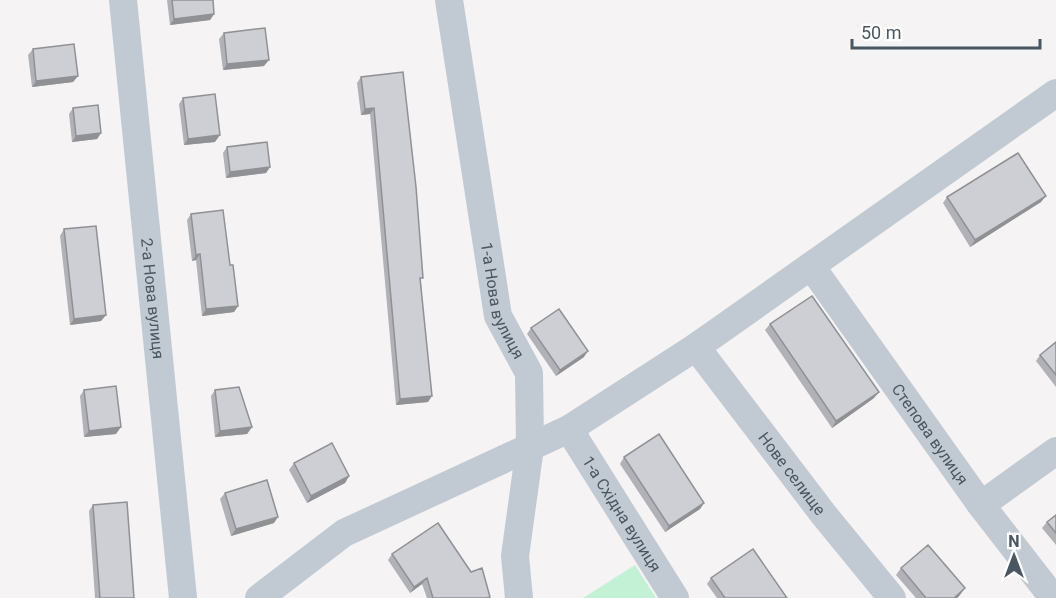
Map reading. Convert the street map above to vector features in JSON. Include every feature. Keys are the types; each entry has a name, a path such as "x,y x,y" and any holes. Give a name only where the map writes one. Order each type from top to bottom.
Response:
{"street":[{"name":"2-а Нова вулиця","path":"123,0 183,598"},
{"name":"1-а Нова вулиця","path":"448,0 498,316 529,373 530,447 515,556 519,598"},
{"path":"259,598 344,533 569,429 696,347 1056,93"},
{"name":"Степова вулиця","path":"811,266 981,505 1047,590 1056,594"},
{"name":"Нове селище","path":"696,347 824,515 892,598"},
{"name":"1-а Східна вулиця","path":"569,429 675,598"},
{"path":"981,505 1056,451"}],"green space":[{"path":"635,565 656,598 583,598"}],"building":[{"path":"172,0 213,0 214,14 174,19"},
{"path":"265,28 269,60 227,64 224,33"},
{"path":"74,44 78,76 36,81 33,49"},
{"path":"403,72 416,187 423,278 420,278 432,396 400,399 374,108 365,109 361,77"},
{"path":"215,94 220,135 188,139 183,98"},
{"path":"98,105 101,133 76,136 73,108"},
{"path":"267,142 270,167 230,172 227,147"},
{"path":"1018,153 1046,196 975,240 947,197"},
{"path":"223,210 238,306 206,309 200,254 196,255 191,214"},
{"path":"96,226 106,315 74,319 64,229"},
{"path":"812,296 879,392 836,421 770,324"},
{"path":"559,309 588,351 560,370 531,328"},
{"path":"1056,342 1056,375 1040,355"},
{"path":"116,386 121,427 89,431 84,390"},
{"path":"239,387 252,427 220,431 215,390"},
{"path":"659,434 704,503 669,526 624,457"},
{"path":"332,443 349,476 311,496 294,463"},
{"path":"267,480 278,517 236,529 225,493"},
{"path":"127,502 134,598 100,598 93,505"},
{"path":"1056,515 1056,533 1047,522"},
{"path":"438,523 471,572 482,568 490,597 433,598 427,578 414,587 392,554"},
{"path":"928,545 965,588 954,598 926,598 901,568"},
{"path":"753,549 787,598 725,598 711,578"}]}
